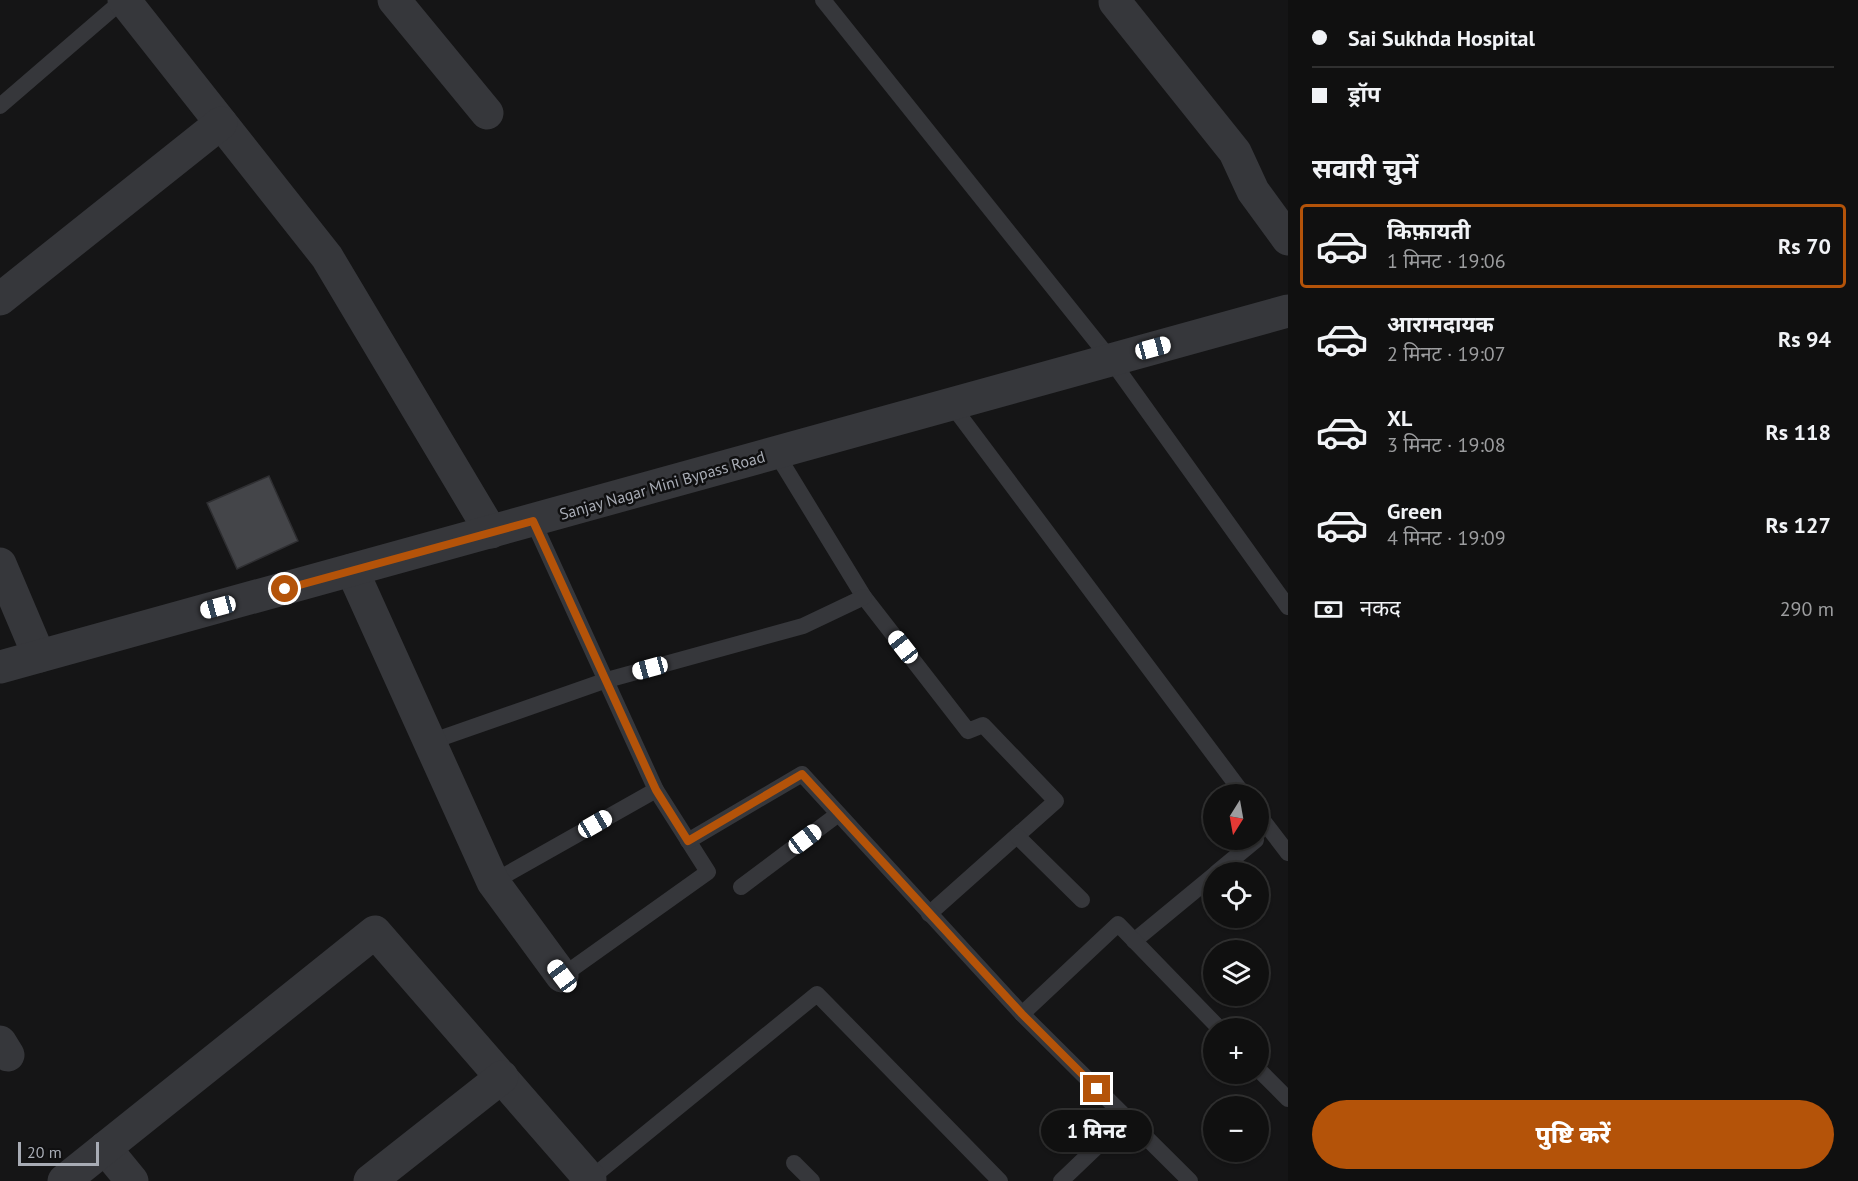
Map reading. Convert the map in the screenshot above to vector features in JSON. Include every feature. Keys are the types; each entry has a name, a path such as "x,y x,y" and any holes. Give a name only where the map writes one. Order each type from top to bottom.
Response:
{"street":[{"path":"123,0 327,257 491,532"},
{"path":"394,0 487,113"},
{"path":"1115,1 1235,152 1253,190 1288,239"},
{"path":"0,299 221,123"},
{"name":"Sanjay Nagar Mini Bypass Road","path":"0,667 1288,311"},
{"path":"0,564 39,656"},
{"path":"352,570 493,882 562,976"},
{"path":"64,1181 375,932 590,1179"},
{"path":"370,1181 502,1077"},
{"path":"105,1148 132,1181"}],"lane":[{"path":"0,106 123,0"},
{"path":"823,0 1110,360 1288,607"},
{"path":"951,404 1236,784"},
{"path":"776,453 864,597 968,731 983,725 1056,801 929,914"},
{"path":"533,521 656,790 708,872 562,976"},
{"path":"430,742 607,680 803,626 864,597"},
{"path":"688,841 802,774 837,815 1022,1014 1190,1181"},
{"path":"493,882 656,790"},
{"path":"741,887 837,815"},
{"path":"1017,836 1082,900"},
{"path":"1269,841 1288,853"},
{"path":"1230,862 1244,850"},
{"path":"1134,941 1203,884"},
{"path":"1022,1014 1118,924 1209,1018"},
{"path":"590,1179 816,994 1000,1181"},
{"path":"1269,1080 1288,1099"},
{"path":"1061,1181 1127,1118"},
{"path":"794,1163 812,1181"}],"building":[{"path":"269,476 298,541 237,569 207,503"}],"route":[{"path":"285,589 533,521 656,790 688,841 802,774 837,815 1022,1014 1097,1089"}]}
